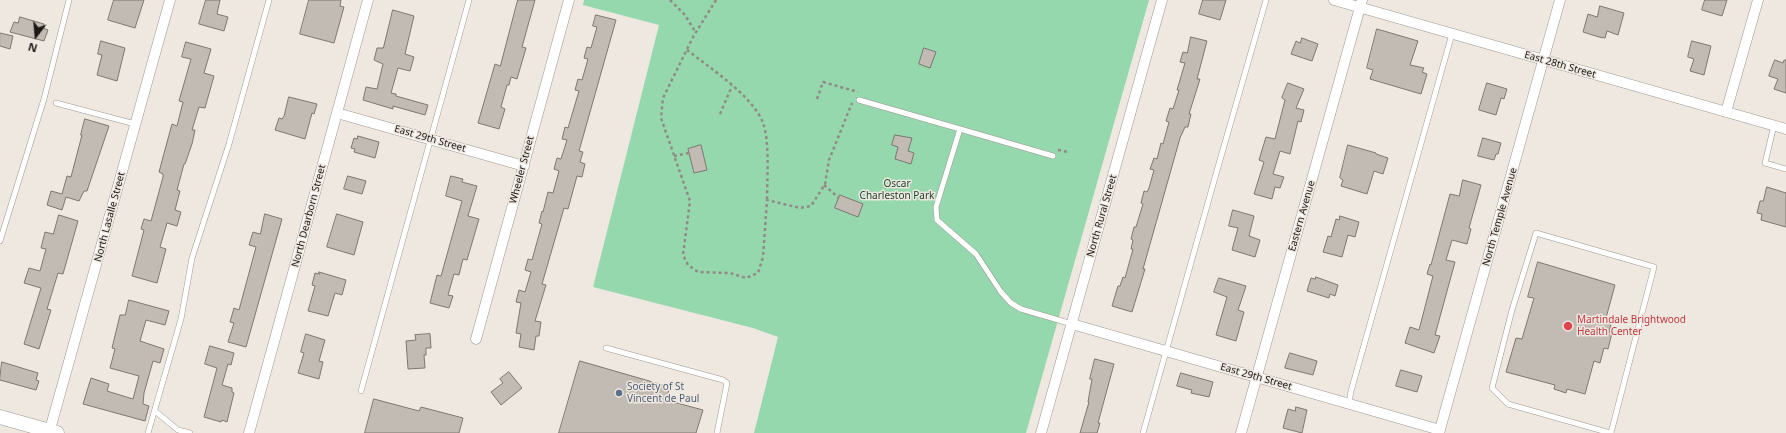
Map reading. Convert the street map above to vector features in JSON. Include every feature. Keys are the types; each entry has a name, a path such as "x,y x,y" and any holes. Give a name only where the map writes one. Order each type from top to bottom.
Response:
{"main road":[{"path":"0,416 52,432"}],"street":[{"name":"North Lasalle Street","path":"52,432 170,0"},
{"name":"North Dearborn Street","path":"249,433 368,0"},
{"name":"Wheeler Street","path":"476,339 569,0"},
{"name":"North Rural Street","path":"1041,433 1162,0"},
{"name":"East 28th Street","path":"1334,0 1361,4 1452,34 1786,129"},
{"name":"North Temple Avenue","path":"1440,431 1560,0"},
{"path":"1726,112 1758,0"},
{"name":"Eastern Avenue","path":"1241,433 1361,4"},
{"name":"East 29th Street","path":"337,113 524,166"},
{"name":"East 29th Street","path":"1072,324 1440,431"}],"lane":[{"path":"0,241 44,99 69,0"},
{"path":"148,433 182,319 192,258 229,144 269,0"},
{"path":"361,391 469,0"},
{"path":"1143,433 1266,0"},
{"path":"1349,404 1452,34"},
{"path":"859,100 1053,156"},
{"path":"56,103 135,124"},
{"path":"1774,125 1765,163 1786,169"},
{"path":"960,129 936,207 937,220 976,254 1001,292 1011,303 1021,309 1072,324"},
{"path":"1536,233 1654,267 1611,433 1508,404 1492,388 1512,310 1536,233"},
{"path":"606,348 722,380 727,383 717,433"},
{"path":"155,410 178,430 190,433"}],"path":[{"path":"670,0 685,15 696,33"},
{"path":"687,50 732,86 756,108 764,124 768,155 767,200 763,257 758,273 746,278 730,273 698,272 688,265 683,255 690,202 660,118 663,98 687,50 696,33 716,0"},
{"path":"720,114 732,86"},
{"path":"767,200 804,208 811,206 824,185 829,160 857,92"},
{"path":"674,156 689,153"},
{"path":"824,185 839,198"}],"green space":[{"name":"Oscar Charleston Park","path":"584,0 1149,0 1026,433 754,433 778,337 753,328 593,287 659,25 583,5"}],"building":[{"path":"114,0 144,0 135,28 108,20"},
{"path":"206,0 220,0 217,14 228,17 224,31 199,24"},
{"path":"309,0 341,0 340,6 344,7 334,43 300,34"},
{"path":"518,0 535,0 522,47 526,48 517,79 511,77 509,85 507,85 501,107 505,109 499,129 478,123 495,64 500,66"},
{"path":"1203,0 1226,0 1220,20 1199,14"},
{"path":"1705,0 1727,0 1722,16 1702,10"},
{"path":"1600,6 1624,13 1618,35 1607,31 1605,38 1583,32 1588,14 1597,17"},
{"path":"393,10 414,16 405,54 414,57 410,71 398,68 391,93 396,94 396,96 428,105 425,115 393,106 393,109 363,100 366,87 377,89 383,64 374,60 377,48 383,48"},
{"path":"596,15 616,20 579,151 583,152 580,162 585,164 582,177 577,176 568,209 564,208 542,284 546,285 535,321 541,322 539,336 536,336 534,350 519,347 521,334 516,333 521,303 516,302 519,290 525,292 531,272 525,270 528,259 532,260 542,224 539,223 548,192 553,193 559,171 554,169 557,158 561,159 567,140 562,139 565,127 568,128 579,91 575,90 578,79 582,80 588,59 584,58 587,47 591,48 597,27 593,26"},
{"path":"20,17 44,24 43,28 48,30 44,41 10,32 14,22 18,23"},
{"path":"1377,29 1418,41 1410,65 1424,68 1422,72 1427,74 1421,94 1370,79 1373,70 1367,68"},
{"path":"0,33 13,36 10,49 0,46"},
{"path":"1191,37 1207,41 1197,79 1200,79 1189,114 1191,114 1188,127 1185,127 1180,138 1132,312 1112,306 1118,286 1120,286 1123,277 1125,278 1133,249 1131,249 1133,240 1131,239 1134,227 1136,227 1143,204 1141,203 1144,191 1147,192 1149,188 1154,170 1150,169 1154,158 1157,159 1161,143 1163,144 1169,122 1166,121 1170,108 1173,109 1185,63 1180,62 1183,52 1187,53"},
{"path":"1302,38 1318,44 1312,61 1291,54 1296,41 1300,43"},
{"path":"101,41 125,48 117,81 97,75 102,55 98,54"},
{"path":"1692,41 1711,46 1704,75 1690,71 1694,59 1688,57"},
{"path":"186,42 211,49 204,73 214,76 205,108 199,107 192,130 195,130 192,144 184,164 177,190 180,191 175,210 181,212 177,226 167,223 160,247 166,249 157,283 132,276 144,230 141,229 144,219 151,221 163,177 163,174 159,172 163,157 172,124 177,126 183,102 179,101 191,59 182,57"},
{"path":"924,48 936,52 930,68 919,64"},
{"path":"1775,60 1783,63 1784,60 1786,60 1786,93 1774,89 1778,79 1769,76"},
{"path":"1288,83 1304,89 1296,108 1304,110 1301,122 1298,121 1290,154 1280,151 1273,174 1284,177 1280,188 1275,187 1272,199 1254,194 1264,162 1259,160 1266,137 1275,139 1285,100 1282,98"},
{"path":"1487,83 1507,89 1504,99 1501,98 1496,115 1479,110"},
{"path":"289,97 317,104 314,114 312,113 305,139 275,130 279,118 282,119 284,116"},
{"path":"85,119 109,126 87,191 84,191 79,201 66,197 62,210 47,205 51,191 62,194 67,176 71,177"},
{"path":"895,135 912,138 908,151 914,153 911,164 895,159 898,147 892,145"},
{"path":"358,136 379,142 375,158 354,152 355,149 351,148 354,138 357,139"},
{"path":"1483,138 1501,143 1498,154 1496,154 1494,160 1478,156"},
{"path":"701,145 707,170 694,173 688,149"},
{"path":"1348,145 1388,158 1383,174 1374,171 1367,194 1341,186 1343,180 1340,178"},
{"path":"348,176 366,181 362,194 344,189"},
{"path":"451,176 463,179 462,182 477,186 468,216 479,219 467,260 463,259 459,275 454,274 448,295 453,296 449,308 430,303 437,275 441,276 462,201 446,196"},
{"path":"1463,180 1481,185 1469,228 1471,229 1467,244 1452,240 1446,260 1455,262 1435,335 1440,336 1434,353 1405,343 1410,327 1419,330 1433,276 1427,274 1430,264 1431,265 1450,194 1459,196"},
{"path":"1767,187 1786,193 1786,227 1761,220 1762,214 1757,213 1760,201 1763,201"},
{"path":"840,195 863,204 858,217 835,208"},
{"path":"1233,210 1254,216 1249,236 1260,240 1255,257 1232,250 1238,228 1229,226"},
{"path":"265,214 282,219 246,347 228,342 234,323 230,322 234,308 239,310 256,247 249,245 253,232 260,234"},
{"path":"337,214 363,222 354,255 327,247"},
{"path":"59,215 78,221 63,274 58,273 47,309 51,310 39,349 24,344 41,288 24,283 29,268 40,271 46,249 41,248 45,232 53,234"},
{"path":"1340,216 1359,222 1355,237 1348,235 1342,257 1323,252 1328,236 1331,237 1336,219 1339,220"},
{"name":"Martindale Brightwood Health Center","path":"1538,262 1615,285 1606,318 1612,320 1609,332 1612,333 1608,349 1604,348 1600,363 1594,361 1585,394 1567,389 1566,393 1554,389 1555,385 1506,372 1516,338 1522,339 1534,298 1528,297"},
{"path":"319,272 346,280 342,295 335,293 328,316 308,311 315,286 312,285 315,273 319,274"},
{"path":"1316,277 1338,285 1335,296 1330,294 1329,298 1307,291 1311,278 1315,279"},
{"path":"1219,278 1246,286 1238,310 1244,312 1236,341 1216,335 1227,297 1214,292"},
{"path":"129,300 169,311 165,325 146,320 140,341 164,349 160,363 153,361 144,393 143,404 149,406 145,421 83,404 91,378 109,384 107,391 133,399 139,376 110,368 115,349 112,348 120,315 125,315"},
{"path":"306,334 325,340 319,361 323,362 319,379 298,373 304,353 301,352"},
{"path":"430,334 431,348 426,348 426,355 424,355 425,368 408,369 406,341 416,340 415,335"},
{"path":"210,346 234,353 231,365 228,364 222,385 232,388 232,392 234,393 227,422 222,420 221,422 204,417 217,368 205,364"},
{"path":"1290,353 1317,361 1313,375 1285,368"},
{"path":"1095,359 1114,364 1098,423 1100,423 1097,433 1080,433 1089,402 1092,379 1090,379"},
{"name":"Society of St Vincent de Paul","path":"580,361 670,387 666,400 703,410 696,433 559,433"},
{"path":"2,362 38,373 36,380 39,381 36,390 0,380"},
{"path":"1401,370 1422,376 1417,392 1396,386"},
{"path":"509,372 522,388 501,405 491,392 503,383 500,379"},
{"path":"1181,373 1213,382 1209,397 1191,393 1192,390 1177,386"},
{"path":"374,399 419,411 421,407 463,418 459,433 365,433"},
{"path":"1296,407 1307,410 1302,433 1283,428 1288,409 1295,411"}],"place":[{"name":"Martindale Brightwood Health Center","path":"1568,326"},
{"name":"Society of St Vincent de Paul","path":"619,393"}]}
